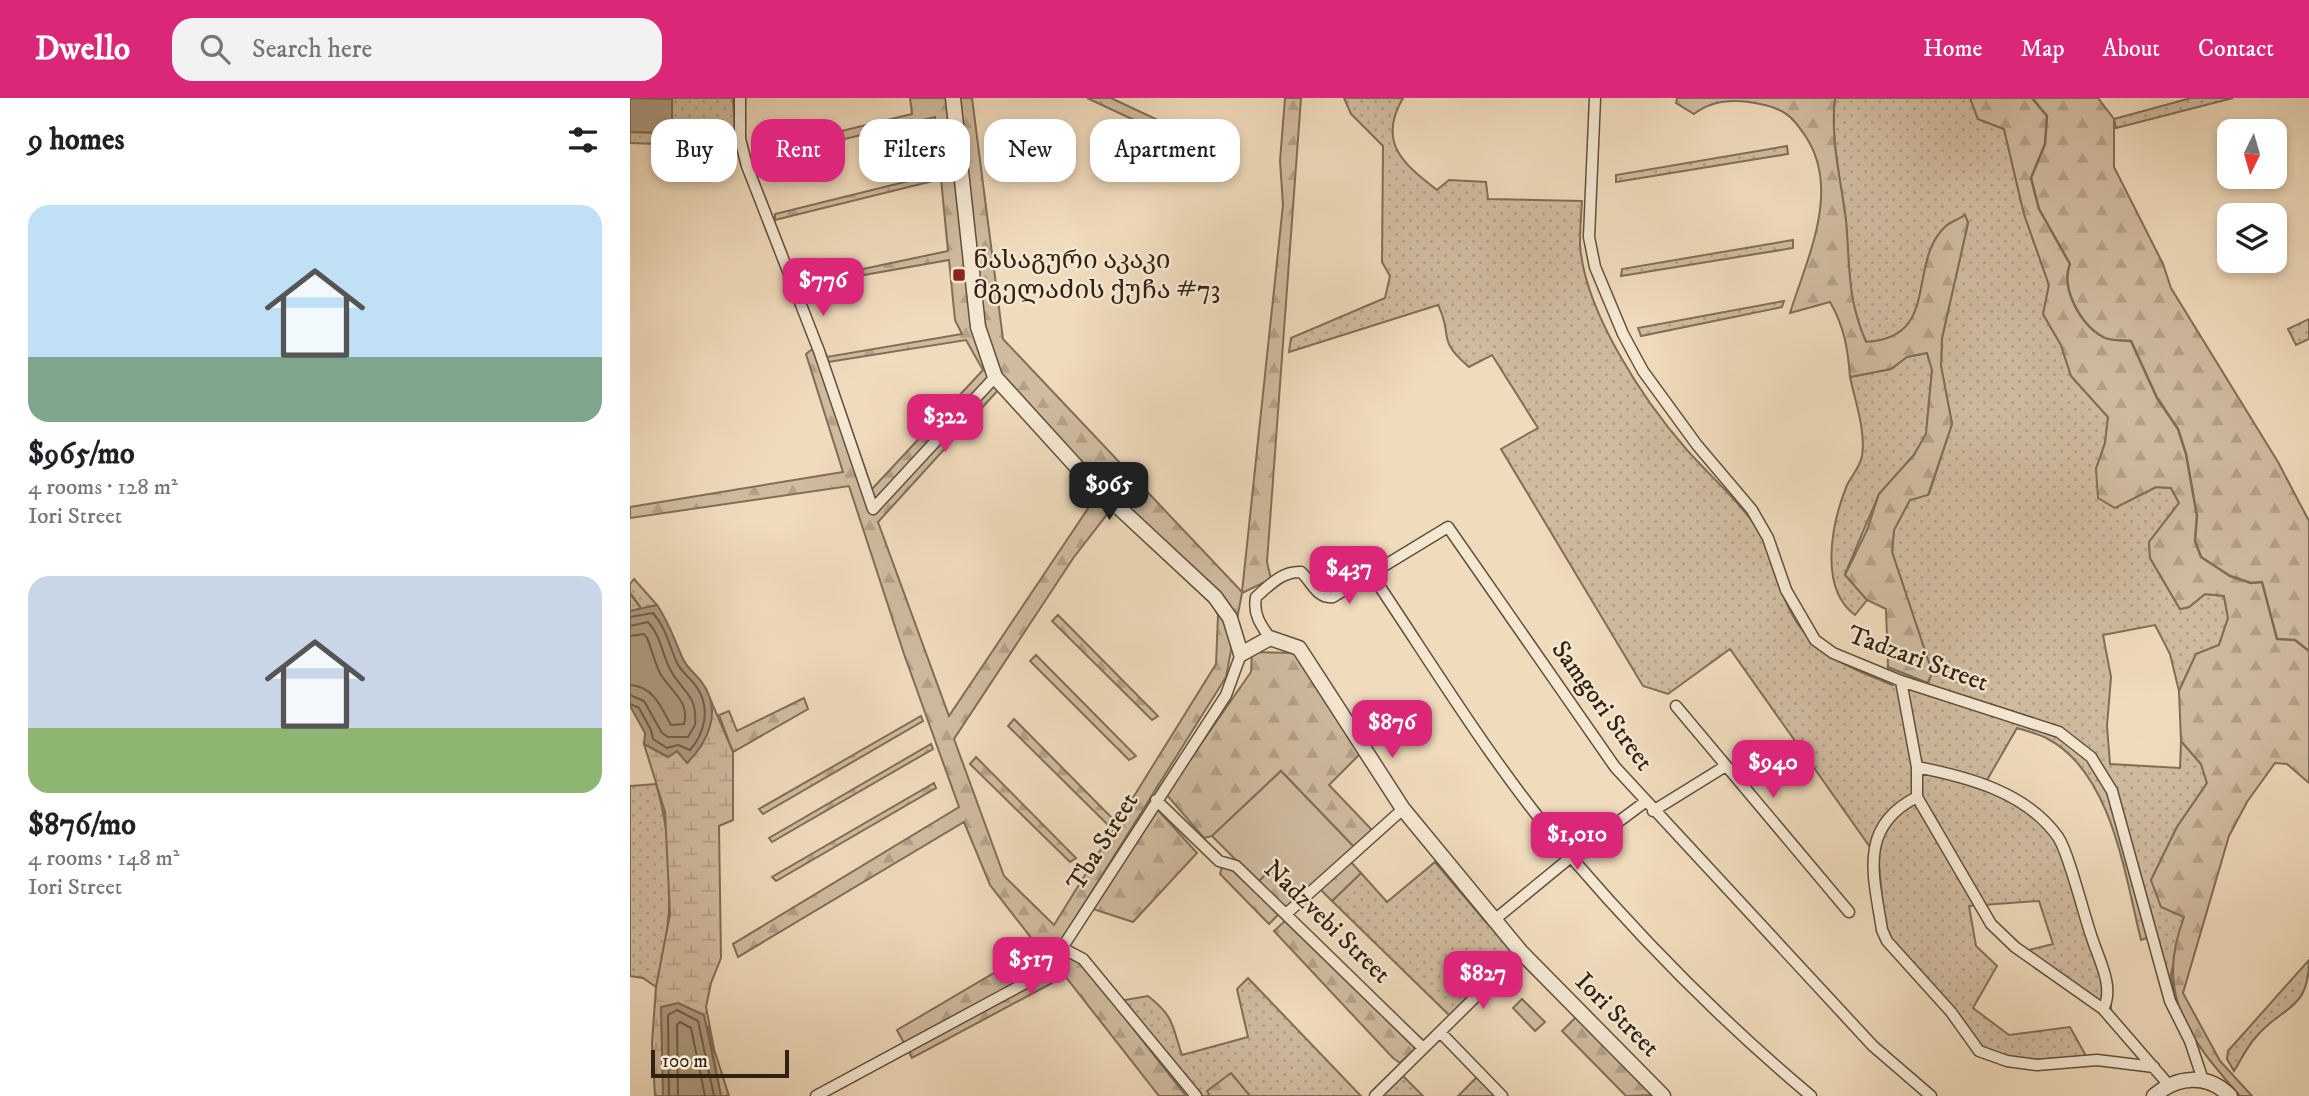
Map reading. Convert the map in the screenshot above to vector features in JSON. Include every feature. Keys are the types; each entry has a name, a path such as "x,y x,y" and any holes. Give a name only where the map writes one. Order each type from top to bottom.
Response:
{"street":[{"path":"740,98 740,139 747,166 819,351 873,509 995,377"},
{"path":"953,98 978,327 995,377 1085,476 1215,597 1230,618 1241,654 1270,638"},
{"name":"Tadzari Street","path":"1595,98 1589,237 1595,267 1623,334 1665,403 1752,510 1768,538 1786,590 1815,640 1833,653 1901,681 2059,732 2091,757 2112,791 2170,1001 2190,1041 2203,1080"},
{"name":"Samgori Street","path":"1270,638 1258,620 1256,597 1289,571 1301,572 1318,593 1326,598 1373,575 1448,527 1615,768 1873,1046 1931,1096"},
{"path":"1373,575 1516,787 1571,857 1715,1010 1811,1096"},
{"name":"Iori Street","path":"1270,638 1295,644 1304,653 1403,809 1493,921 1663,1096"},
{"name":"Tba Street","path":"816,1096 1044,972 1064,949 1156,800 1226,695 1241,654"},
{"path":"1901,681 1917,767 1917,797 1991,923 2015,947 2103,1009 2168,1084"},
{"path":"1676,706 1724,767 1849,912"},
{"path":"1493,921 1571,857 1649,806 1724,767"},
{"path":"1917,767 1987,784 2028,808 2058,838 2105,976 2107,1001 2103,1009"},
{"path":"1917,797 1895,813 1879,832 1873,849 1882,930 1887,941 1951,1013 1979,1051 2007,1061 2037,1065 2097,1060 2154,1067"},
{"name":"Nadzvebi Street","path":"1156,800 1219,861 1236,866 1423,1048"},
{"path":"1286,914 1403,809"},
{"path":"1064,949 1083,959 1195,1096"},
{"path":"1375,1096 1521,952"},
{"path":"1440,1032 1502,1096"},
{"path":"2154,1096 2168,1084 2203,1080 2213,1083 2230,1096"}],"green space":[{"path":"632,98 733,98 734,119 671,119 672,99"},
{"path":"910,98 972,98 1003,339 1242,592 1283,205 1280,161 1285,98 1301,98 1267,562 1271,579 1242,593 1226,677 1049,960 1057,968 1066,956 1078,958 1186,1096 1159,1096 1065,976 912,1058 897,1030 999,970 1011,980 1046,957 990,885 964,822 738,957 733,944 959,807 904,654 849,486 630,518 630,507 843,472 806,354 821,342 827,357 962,334 955,320 949,260 807,285 806,281 948,251 941,182 970,182 970,119 891,119 912,114","holes":["966,340 983,370 872,489 828,362","1000,388 1103,486 949,716 878,522","1119,499 1202,583 1218,615 1216,664 1054,925 1004,876 954,739 1074,557"]},
{"path":"1087,98 1111,98 1156,119 1132,119"},
{"path":"1344,98 1403,98 1396,114 1393,140 1404,161 1437,190 1449,180 1486,182 1488,199 1582,201 1580,244 1592,298 1604,326 1635,381 1670,430 1739,505 1760,532 1768,547 1789,609 1799,626 1811,640 1838,661 1892,685 1888,667 1928,683 1932,672 1892,552 1894,530 1910,499 1929,494 1952,424 1941,366 1942,338 1968,223 1965,215 1946,226 1934,241 1927,259 1920,296 1905,327 1890,337 1866,342 1855,310 1850,282 1846,221 1835,144 1835,98 1970,98 1978,119 2004,129 2024,214 2049,285 2043,314 2061,345 2071,376 2108,417 2105,443 2096,469 2138,496 2156,487 2171,488 2179,503 2149,542 2150,558 2180,609 2189,607 2205,594 2224,596 2228,618 2219,645 2196,654 2179,691 2170,654 2155,625 2103,635 2111,677 2107,726 2110,764 2180,768 2181,741 2201,764 2207,783 2177,827 2151,880 2184,917 2171,975 2175,1000 2156,935 2141,940 2113,828 2087,776 2070,755 2048,739 2017,728 1987,780 2031,806 2052,827 2111,997 2111,1008 2031,953 2029,950 2053,944 2039,901 1969,906 1976,946 1997,966 1973,1008 2009,1035 2070,1027 2086,1056 2015,1058 1976,1044 1889,938 1885,927 1877,845 1870,847 1730,649 1668,694 1643,686 1501,449 1538,428 1492,355 1469,367 1448,343 1438,305 1289,352 1291,338 1385,298 1390,276 1382,262 1383,146 1351,114"},
{"path":"1677,98 1835,98 1835,145 1846,221 1850,282 1855,311 1866,342 1890,337 1905,327 1920,296 1927,259 1934,241 1946,226 1965,215 1968,223 1942,338 1941,366 1952,424 1928,495 1910,500 1894,530 1892,552 1932,672 1928,683 1888,667 1886,609 1867,600 1845,575 1867,530 1879,494 1914,455 1926,434 1932,370 1927,353 1907,357 1891,369 1850,377 1844,338 1830,302 1790,313 1812,247 1821,202 1821,180 1816,158 1806,137 1788,115 1776,108 1743,101 1726,102 1709,105 1694,114 1676,103"},
{"path":"1970,98 2098,98 2114,119 2114,167 2163,264 2171,288 2278,462 2309,521 2309,783 2287,764 2275,763 2247,802 2229,836 2183,993 2220,1061 2252,1096 2240,1096 2206,1055 2182,1015 2175,993 2173,970 2176,945 2184,917 2161,907 2151,880 2177,827 2207,783 2201,764 2181,741 2179,691 2196,654 2219,645 2228,618 2224,596 2205,594 2189,607 2180,609 2150,558 2149,542 2179,503 2171,488 2156,487 2115,508 2098,498 2096,469 2105,443 2108,417 2071,376 2061,345 2043,314 2049,285 2024,214 2004,129 1978,119"},
{"path":"2191,98 2233,98 2116,128 2114,119"},
{"path":"859,127 859,136 845,139 845,130"},
{"path":"630,132 651,133 651,144 630,143"},
{"path":"1787,146 1788,154 1616,182 1616,175"},
{"path":"905,182 929,182 775,220 775,214"},
{"path":"1793,240 1793,248 1621,276 1622,269"},
{"path":"1784,301 1782,307 1641,336 1638,328"},
{"path":"2309,319 2309,339 2296,345 2288,329"},
{"path":"1927,353 1932,370 1926,434 1914,455 1879,494 1845,574 1867,600 1855,615 1843,603 1832,572 1833,535 1837,517 1847,485 1858,467 1863,446 1850,377 1891,369 1907,357"},
{"path":"634,579 657,605 630,611 630,584"},
{"path":"1058,615 1158,716 1152,720 1052,621"},
{"path":"1252,652 1298,653 1361,753 1329,785 1372,830 1354,847 1281,771 1212,836 1204,838 1166,794 1251,672"},
{"path":"1036,655 1136,756 1129,760 1030,661"},
{"path":"705,687 733,752 733,820 719,826 721,958 711,983 706,1007 714,1049 729,1096 721,1096 708,1027 663,1096 655,1096 652,1043 656,987 670,914 665,812 644,744 668,757 677,751 688,762 712,711"},
{"path":"804,698 808,709 733,752 719,715 729,711 737,731"},
{"path":"921,716 923,721 763,814 759,809"},
{"path":"1014,719 1114,820 1107,824 1008,726"},
{"path":"931,744 933,749 772,842 769,838"},
{"path":"976,757 1076,858 1070,862 970,764"},
{"path":"1281,771 1354,847 1301,897 1270,870 1258,882 1212,836"},
{"path":"934,783 936,788 776,881 772,877"},
{"path":"656,784 667,834 670,886 666,937 656,987 643,978 630,976 630,786"},
{"path":"1157,809 1197,853 1133,922 1093,909"},
{"path":"1350,861 1361,873 1332,901 1320,889"},
{"path":"1435,862 1485,921 1515,951 1451,1017 1332,901 1361,873 1387,902"},
{"path":"1222,866 1234,869 1280,913 1269,924 1220,874"},
{"path":"1270,869 1301,897 1289,910 1258,882"},
{"path":"1286,920 1415,1045 1414,1050 1400,1063 1274,931"},
{"path":"2309,960 2308,977 2299,999 2255,1038 2234,1071 2227,1059 2228,1051"},
{"path":"1248,978 1361,1096 1250,1096 1231,1074 1208,1091 1210,1096 1199,1096 1119,1001 1148,996 1157,1003 1168,1016 1182,1055 1248,1037 1237,989"},
{"path":"1522,999 1545,1022 1535,1031 1513,1008"},
{"path":"1576,1017 1653,1095 1626,1096 1562,1031"},
{"path":"1231,1073 1250,1096 1210,1096 1207,1091"},
{"path":"1403,1076 1423,1096 1381,1096"},
{"path":"1477,1077 1497,1096 1458,1096"}],"water":[{"path":"630,98 672,99 672,119 651,119 651,132 630,132"},
{"path":"657,605 685,662 709,695 711,705 712,716 706,736 687,763 677,751 668,757 644,744 645,733 630,706 630,611"},
{"path":"678,1003 704,1015 721,1096 663,1096 661,1007"}],"waterway":[{"path":"2032,98 2047,116 2045,144 2031,178 2039,209 2070,264 2068,284 2074,305 2087,324 2103,337 2131,341 2157,398 2178,429 2186,454 2197,516 2195,541 2201,557 2230,576 2251,583 2262,582 2277,639 2295,640 2309,651"},
{"path":"630,593 640,607"}],"place":[{"name":"ნასაგური აკაკი მგელაძის ქუჩა #73","path":"959,275"}]}
